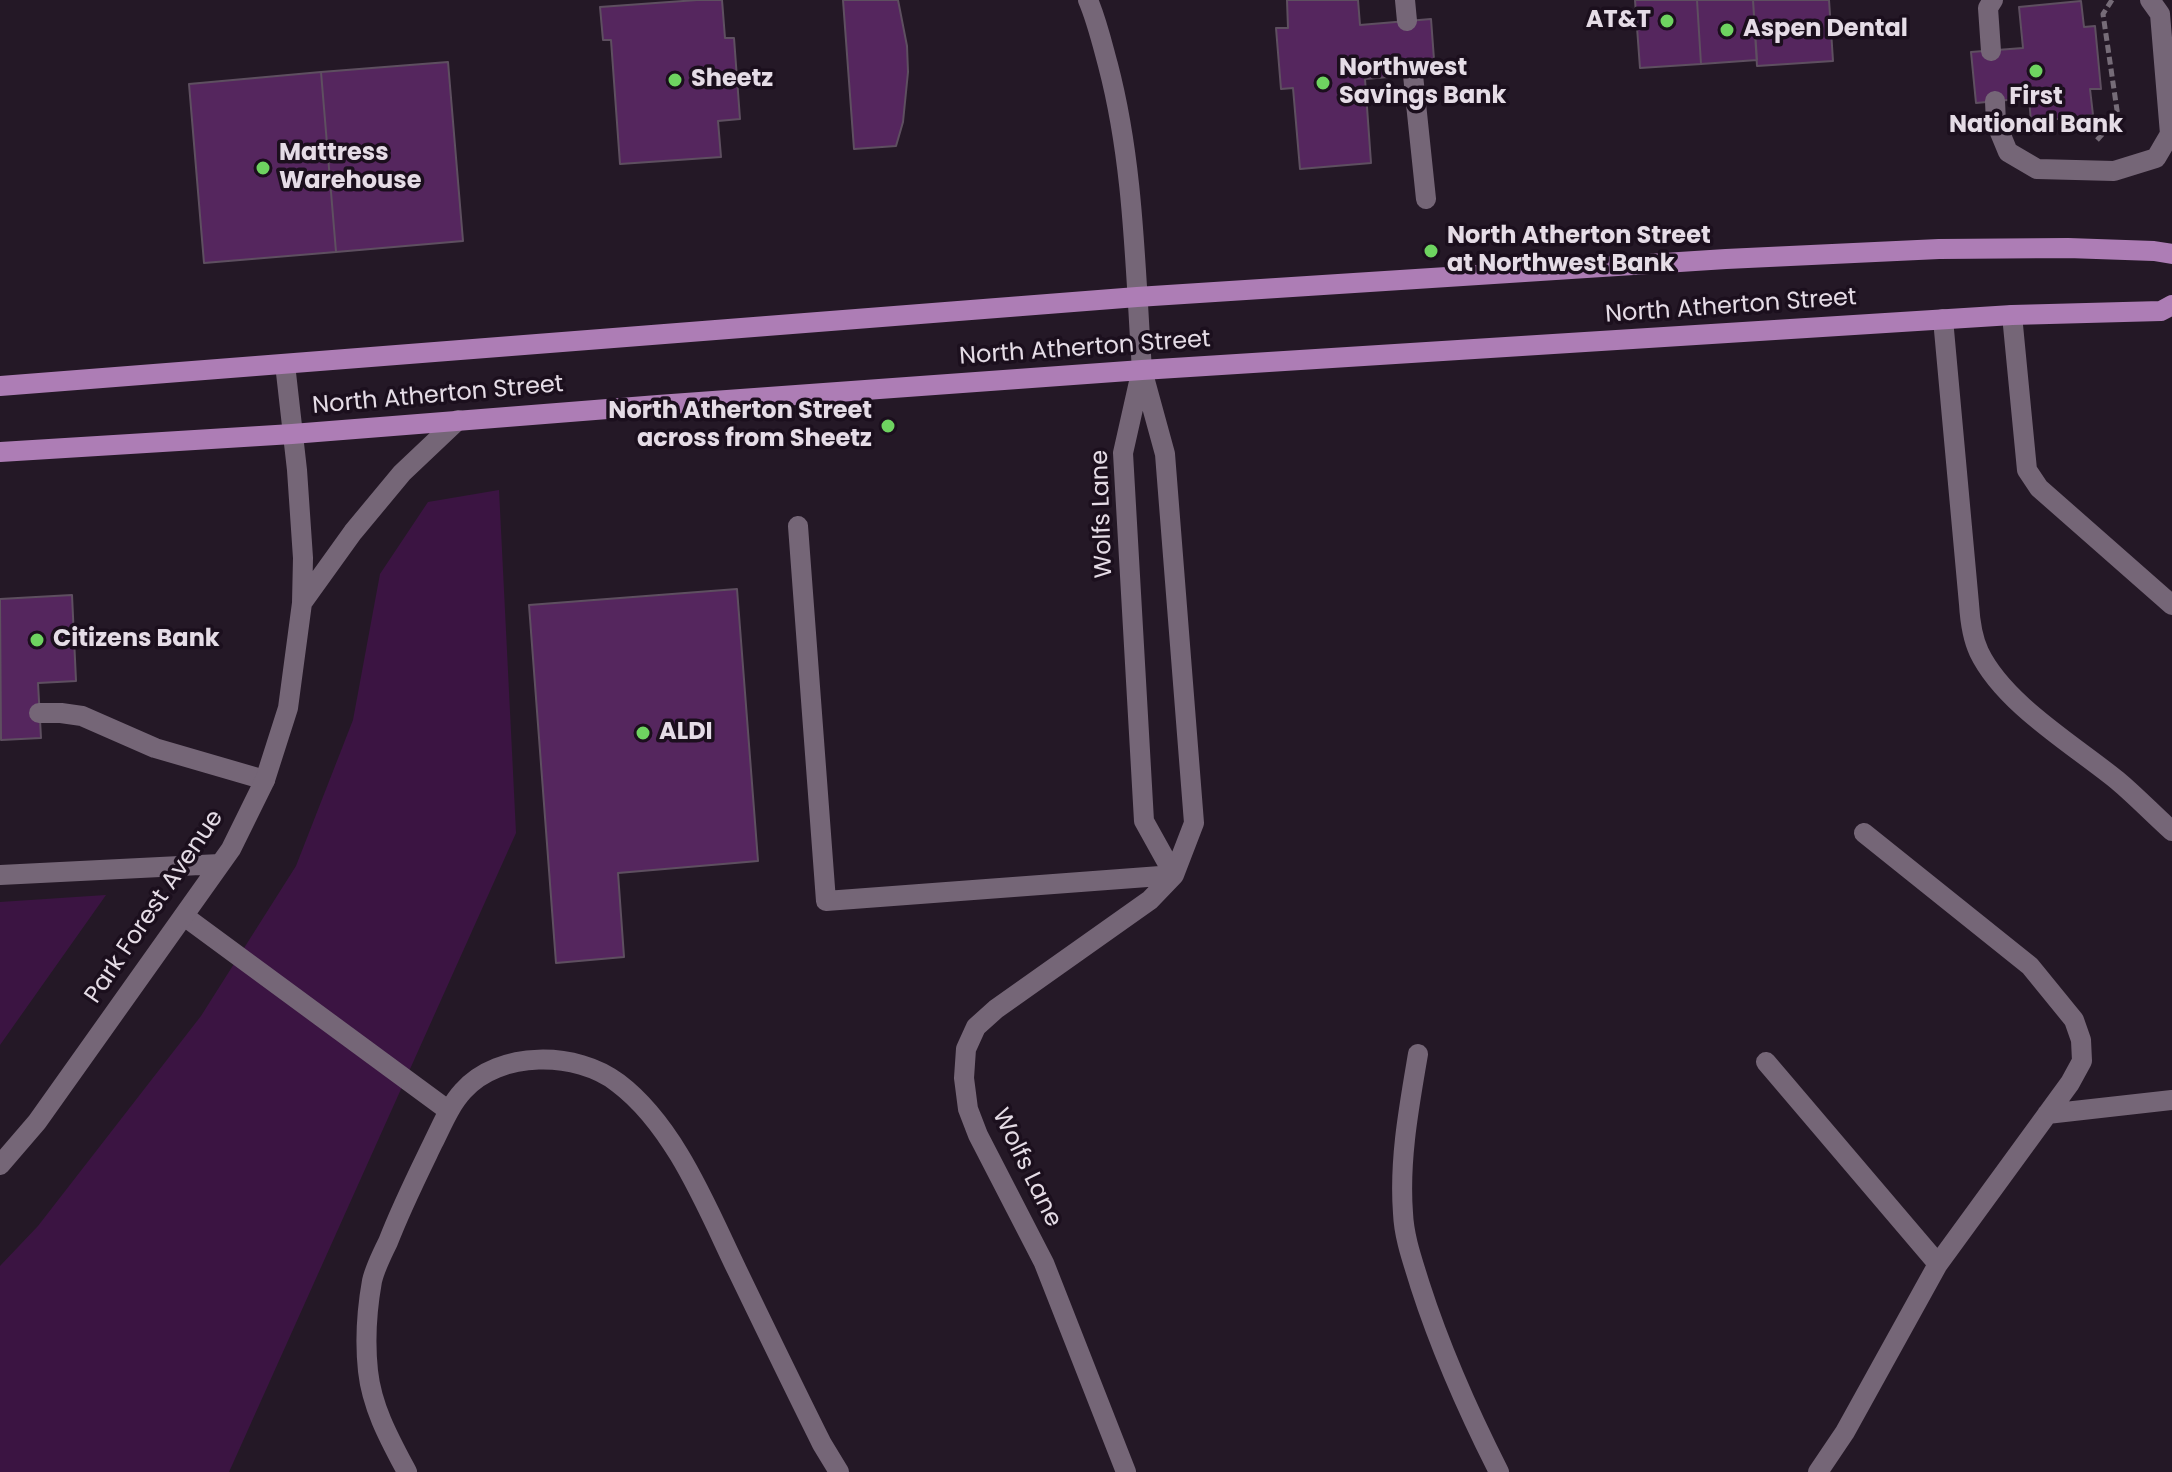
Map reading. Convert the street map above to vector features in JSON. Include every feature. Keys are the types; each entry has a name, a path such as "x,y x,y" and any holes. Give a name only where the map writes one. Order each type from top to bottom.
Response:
{"main road":[{"name":"North Atherton Street","path":"0,386 1137,297 1815,254 2068,248 2172,254"},
{"name":"North Atherton Street","path":"0,452 292,434 1142,370 2012,315 2161,311 2172,305"}],"street":[{"path":"1088,0 1095,15 1119,109 1128,173 1142,370"},
{"path":"1991,51 1988,8 1993,0"},
{"path":"1995,101 1996,123 2008,152 2037,169 2114,171 2156,158 2170,134 2160,14 2150,0"},
{"path":"1413,75 1426,199"},
{"path":"2012,315 2027,470 2039,488 2172,605"},
{"path":"1943,319 1971,625 1980,654 2007,690 2031,714 2119,782 2172,831"},
{"name":"Park Forest Avenue","path":"0,1165 37,1122 231,849 265,780 288,708 302,603 303,558 297,470 285,364"},
{"name":"Wolfs Lane","path":"1142,370 1123,453 1144,821 1174,875"},
{"name":"Wolfs Lane","path":"1126,1472 1044,1263 978,1135 968,1109 964,1078 966,1049 976,1027 996,1009 1150,900 1174,875 1194,823 1165,454 1142,370"},
{"name":"Park Forest Avenue","path":"302,603 353,532 402,473 458,420"},
{"path":"798,526 826,901 1174,875"},
{"path":"39,713 82,716 155,748 265,780"},
{"path":"1818,1472 1845,1432 1938,1264 2070,1083 2082,1061 2081,1040 2074,1020 2030,966 1864,833"},
{"path":"0,875 220,864"},
{"path":"184,916 449,1111"},
{"path":"1418,1054 1405,1135 1402,1185 1408,1248 1458,1389 1499,1472"},
{"path":"407,1472 375,1406 368,1371 368,1320 373,1279 401,1208 449,1111 463,1090 481,1075 507,1063 556,1060 587,1067 617,1082 663,1131 695,1184 822,1444 839,1472"},
{"path":"1766,1062 1938,1264"},
{"path":"2047,1114 2172,1100"}],"path":[{"path":"2069,170 2118,117 2103,14 2112,0"}],"shaded area":[{"path":"499,490 516,833 229,1472 0,1472 0,1266 38,1226 201,1016 296,866 353,720 380,574 428,502"},
{"path":"106,895 0,1045 0,902"}],"building":[{"name":"Sheetz","path":"722,0 725,38 734,38 740,119 718,121 721,157 620,164 611,40 603,40 600,7"},
{"path":"843,0 898,0 907,46 908,72 903,122 896,146 854,149"},
{"name":"Northwest Savings Bank","path":"1287,0 1358,0 1360,25 1431,19 1435,73 1365,79 1371,163 1300,169 1293,88 1281,89 1276,28 1288,28"},
{"name":"AT&T","path":"1635,0 1697,0 1701,64 1640,68"},
{"name":"Aspen Dental","path":"1697,0 1753,0 1757,60 1701,64"},
{"path":"1753,0 1829,0 1833,61 1757,66"},
{"name":"First National Bank","path":"2081,1 2084,27 2095,26 2101,89 2090,89 2093,115 2031,122 2029,98 1976,103 1971,52 2023,48 2019,7"},
{"path":"448,62 463,241 336,252 321,72"},
{"name":"Mattress Warehouse","path":"321,72 336,252 204,263 189,84"},
{"name":"ALDI","path":"737,589 758,861 618,873 624,957 556,963 529,605"},
{"name":"Citizens Bank","path":"72,595 76,681 38,683 41,738 1,740 0,599"}],"place":[{"name":"AT&T","path":"1667,21"},
{"name":"Aspen Dental","path":"1727,30"},
{"name":"First National Bank","path":"2036,71"},
{"name":"Sheetz","path":"675,80"},
{"name":"Northwest Savings Bank","path":"1323,83"},
{"name":"Mattress Warehouse","path":"263,168"},
{"name":"North Atherton Street at Northwest Bank","path":"1431,251"},
{"name":"North Atherton Street across from Sheetz","path":"888,426"},
{"name":"Citizens Bank","path":"37,640"},
{"name":"ALDI","path":"643,733"}]}
